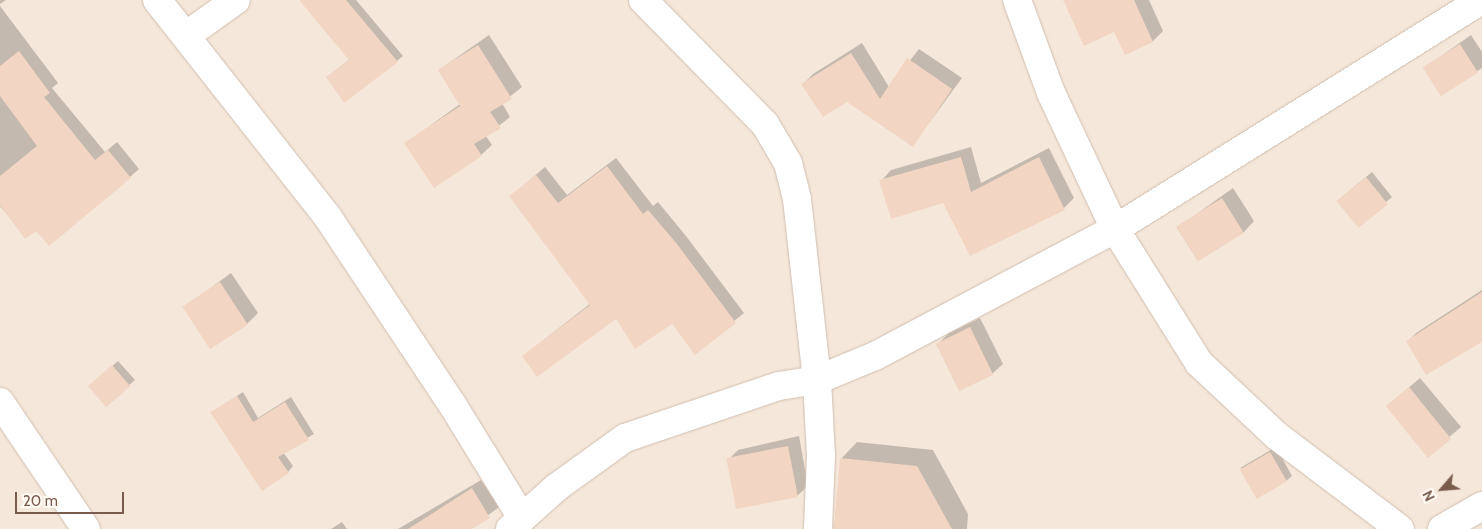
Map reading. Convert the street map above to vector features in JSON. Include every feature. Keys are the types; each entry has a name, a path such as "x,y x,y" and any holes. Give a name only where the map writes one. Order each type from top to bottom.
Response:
{"street":[{"path":"157,0 187,35 327,216 452,404 516,524 557,487 625,438 770,389 817,380 875,356 1115,229 1482,0"},
{"path":"187,35 236,0"},
{"path":"643,0 765,124 788,163 797,199 817,380 821,456 818,529"},
{"path":"1017,0 1051,93 1115,229 1199,363 1277,436 1400,529"},
{"path":"0,402 86,529"},
{"path":"1442,529 1482,506"}],"shaded area":[{"path":"0,0 1482,0 1482,529 0,529"}],"building":[{"path":"299,0 346,0 398,62 344,103 326,77 349,60"},
{"path":"1063,0 1134,0 1153,42 1125,55 1114,32 1084,46"},
{"path":"1460,44 1478,73 1441,96 1423,67"},
{"path":"478,45 512,99 490,112 501,128 474,144 482,156 434,188 404,143 460,106 438,70"},
{"path":"19,51 50,93 44,97 95,160 108,150 131,178 49,246 36,231 25,239 0,205 0,176 37,146 0,96 0,66"},
{"path":"851,53 880,99 907,58 952,89 913,147 847,102 823,117 801,84"},
{"path":"961,157 971,192 1039,157 1065,210 970,256 943,203 891,219 879,180"},
{"path":"607,166 643,214 648,210 677,244 736,323 695,355 672,324 635,349 616,319 537,377 522,356 590,305 509,196 536,175 558,203"},
{"path":"1366,177 1388,204 1358,228 1336,201"},
{"path":"1222,198 1244,233 1198,261 1176,227"},
{"path":"220,282 248,325 210,349 182,307"},
{"path":"1482,292 1482,342 1426,375 1406,341"},
{"path":"970,327 993,375 959,391 936,344"},
{"path":"112,365 130,386 106,407 88,386"},
{"path":"1409,387 1451,439 1428,458 1386,406"},
{"path":"237,396 253,422 285,402 309,440 278,457 289,473 262,491 210,412"},
{"path":"788,446 798,497 736,509 726,458"},
{"path":"1270,452 1287,481 1257,499 1240,470"},
{"path":"840,458 917,466 952,529 834,529"},
{"path":"472,488 490,518 472,529 408,529"}]}
